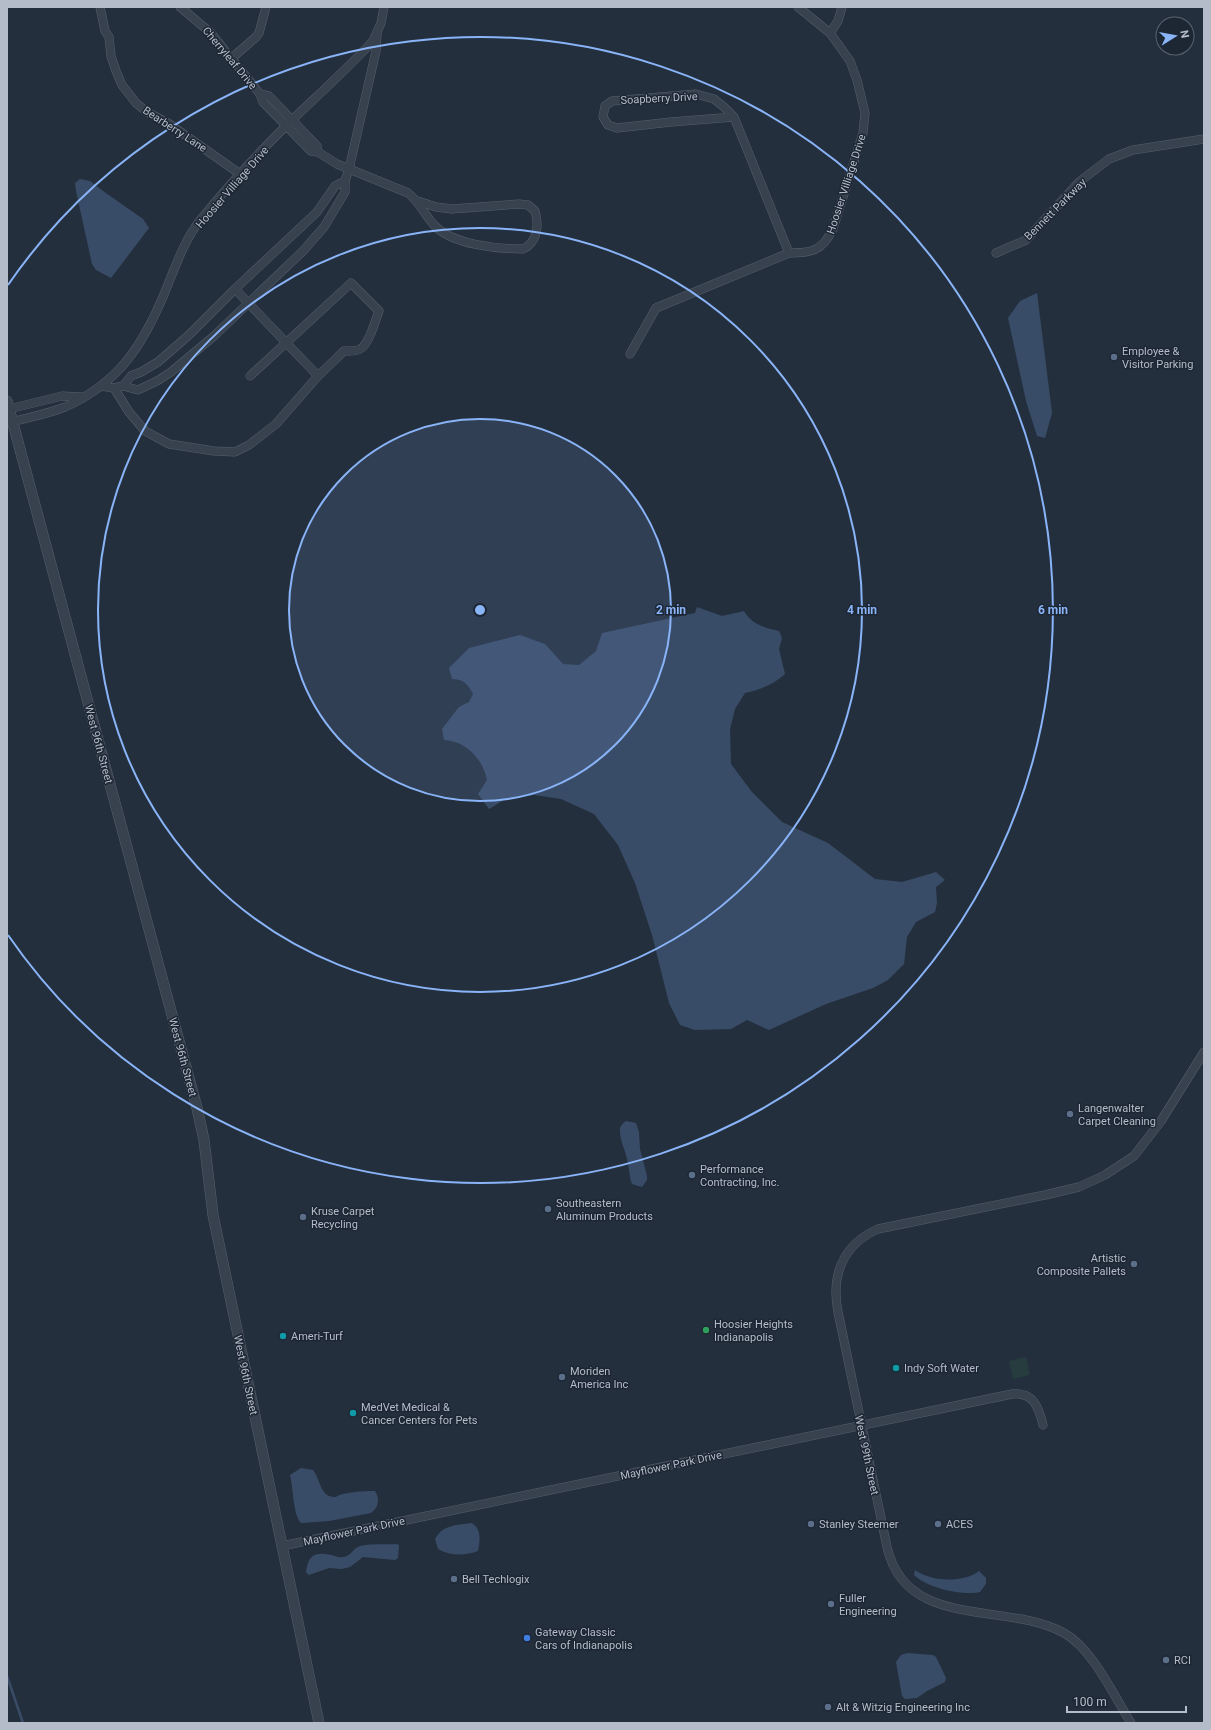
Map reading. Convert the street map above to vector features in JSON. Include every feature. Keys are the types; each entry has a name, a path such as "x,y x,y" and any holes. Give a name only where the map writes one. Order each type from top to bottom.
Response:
{"street":[{"name":"Bearberry Lane","path":"100,7 109,37 111,56 116,71 122,85 136,103 147,112 168,123 240,174"},
{"name":"Cherryleaf Drive","path":"180,7 205,27 260,94 263,102 310,150 318,152 333,162 349,169 404,191 418,201 436,207 452,209 524,204 535,211 538,223 537,229 532,242 523,248 470,243 452,237 437,228 420,206 418,201"},
{"path":"232,58 247,47 259,33 266,7"},
{"name":"Hoosier Villiage Drive","path":"12,422 64,407 101,386 119,369 140,344 151,325 189,238 200,220 240,174 286,126 373,41 381,23 384,7"},
{"name":"Hoosier Villiage Drive","path":"630,354 656,308 789,253 804,253 817,250 829,238 863,133 865,113 857,80 850,61 830,33 798,7"},
{"path":"830,33 838,21 842,7"},
{"path":"101,386 114,388 123,386 138,390 171,372 214,336 248,302 304,251 324,227 346,192 344,181 349,169 376,51 378,31"},
{"name":"Cherryleaf Drive","path":"260,94 269,96 317,146 318,152"},
{"name":"Soapberry Drive","path":"734,117 617,128 608,125 603,117 605,106 612,101 696,94 714,99 734,117 789,253"},
{"name":"Bennett Parkway","path":"996,253 1026,240 1079,182 1109,159 1133,150 1204,139"},
{"path":"123,386 131,376 158,362 189,335 235,289 318,212 336,186 344,181"},
{"path":"114,388 129,412 145,430 169,444 214,451 235,452 249,446 276,424 318,376 344,351 355,351 362,349 366,343 379,311 351,283 250,376"},
{"path":"235,289 318,376"},
{"path":"8,405 62,396 82,397"},
{"name":"West 96th Street","path":"8,405 197,1108 204,1140 213,1215 319,1723"},
{"name":"West 99th Street","path":"1130,1723 1084,1649 1064,1633 1033,1622 936,1603 915,1593 894,1569 888,1555 835,1298 836,1279 840,1268 853,1246 866,1235 884,1227 1045,1195 1079,1187 1106,1175 1134,1156 1161,1121 1204,1052"},
{"name":"Mayflower Park Drive","path":"282,1546 1018,1393 1028,1396 1036,1403 1043,1425"}],"green space":[{"path":"1026,1357 1030,1375 1013,1379 1009,1361"}],"water":[{"path":"80,179 90,181 143,219 149,228 111,278 96,270 92,264 76,191 75,183"},
{"path":"1037,293 1052,413 1045,438 1037,436 1026,401 1008,318 1020,301"},
{"path":"697,607 722,616 744,611 754,622 764,627 779,631 782,638 779,649 785,674 766,686 745,693 735,709 730,729 731,764 752,792 782,822 828,843 875,879 902,882 936,872 945,880 936,887 937,903 935,912 916,922 907,937 904,964 888,980 873,988 826,1004 769,1030 747,1020 731,1029 695,1030 680,1025 669,1003 652,935 635,883 618,845 594,814 561,799 534,795 504,800 489,809 478,794 487,780 482,765 472,752 466,748 452,741 444,740 442,729 459,707 469,702 473,694 465,683 452,679 449,668 469,648 520,635 545,644 563,664 579,665 596,651 602,633 695,613"},
{"path":"626,1121 636,1123 639,1132 640,1149 647,1176 647,1180 642,1187 632,1184 627,1159 621,1140 620,1128"},
{"path":"301,1468 313,1470 324,1492 331,1497 348,1493 375,1491 378,1497 376,1508 371,1513 329,1521 301,1523 296,1514 290,1475"},
{"path":"471,1523 475,1525 479,1531 480,1539 478,1551 468,1554 458,1554 447,1553 438,1549 435,1539 438,1534 450,1526"},
{"path":"399,1545 398,1558 395,1560 363,1557 350,1567 342,1569 329,1568 309,1575 306,1572 308,1562 316,1554 341,1557 348,1555 356,1548 362,1546"},
{"path":"915,1570 930,1577 947,1580 965,1578 979,1571 986,1578 986,1584 980,1592 955,1592 927,1584 914,1575"},
{"path":"907,1653 933,1655 936,1657 946,1678 945,1682 917,1698 905,1699 902,1696 896,1662 901,1655"}],"waterway":[{"path":"7,1676 23,1723"}],"place":[{"name":"Employee & Visitor Parking","path":"1114,357"},
{"name":"Langenwalter Carpet Cleaning","path":"1070,1114"},
{"name":"Performance Contracting, Inc.","path":"692,1175"},
{"name":"Southeastern Aluminum Products","path":"548,1209"},
{"name":"Kruse Carpet Recycling","path":"303,1217"},
{"name":"Artistic Composite Pallets","path":"1134,1264"},
{"name":"Hoosier Heights Indianapolis","path":"706,1330"},
{"name":"Ameri-Turf","path":"283,1336"},
{"name":"Indy Soft Water","path":"896,1368"},
{"name":"Moriden America Inc","path":"562,1377"},
{"name":"MedVet Medical & Cancer Centers for Pets","path":"353,1413"},
{"name":"Stanley Steemer","path":"811,1524"},
{"name":"ACES","path":"938,1524"},
{"name":"Bell Techlogix","path":"454,1579"},
{"name":"Fuller Engineering","path":"831,1604"},
{"name":"Gateway Classic Cars of Indianapolis","path":"527,1638"},
{"name":"RCI","path":"1166,1660"},
{"name":"Alt & Witzig Engineering Inc","path":"828,1707"}]}
